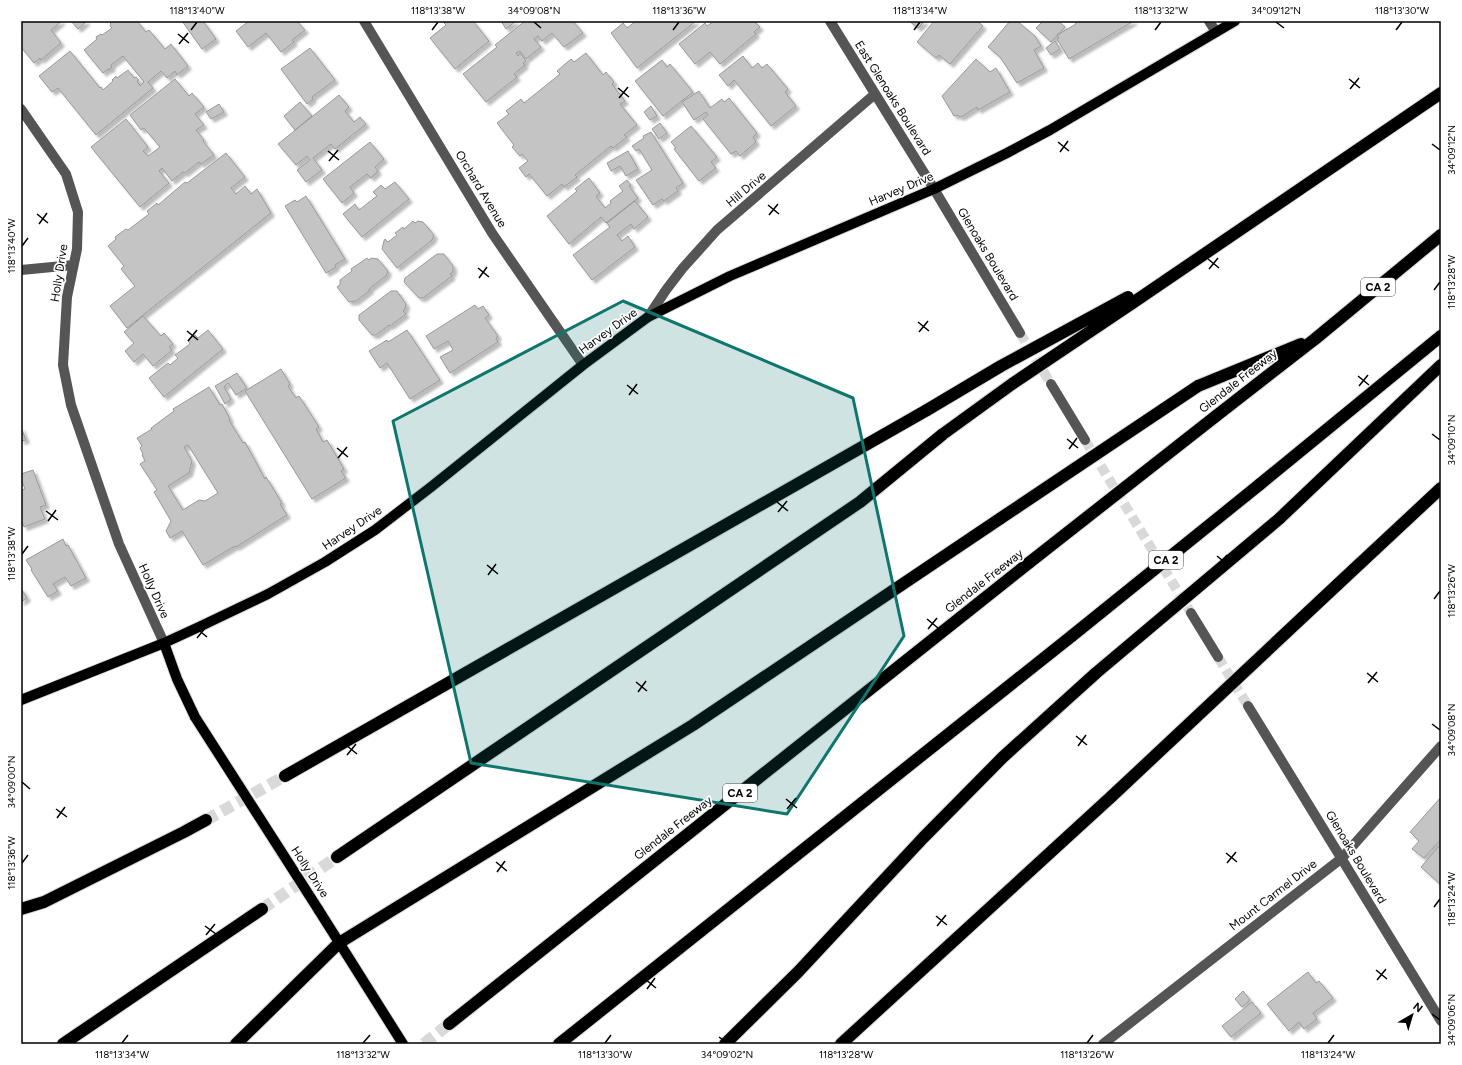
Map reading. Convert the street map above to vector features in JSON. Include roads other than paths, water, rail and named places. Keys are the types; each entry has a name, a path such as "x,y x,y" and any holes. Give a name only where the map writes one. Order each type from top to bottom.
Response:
{"highway":[{"path":"285,776 927,410 1001,366 1129,300 1195,260 1441,93"},
{"name":"Glendale Freeway","path":"449,1024 1030,562 1315,339 1441,235"},
{"path":"337,857 860,502 943,434 1129,300"},
{"name":"CA 2","path":"560,1044 1073,635 1441,336"},
{"path":"236,1044 338,943 693,725 1198,386 1315,339"},
{"path":"725,1044 798,972 922,838 1004,757 1096,673 1279,519 1441,365"},
{"path":"840,1044 1112,796 1441,488"},
{"path":"21,909 44,902 206,820"},
{"path":"63,1044 262,908"}],"main road":[{"name":"Harvey Drive","path":"21,700 164,643 268,594 325,562 375,530 443,478 583,365 648,317 737,273 934,189 1007,154 1235,21"},
{"name":"Holly Drive","path":"164,643 177,679 195,717 403,1044"}],"street":[{"name":"Orchard Avenue","path":"364,21 492,233 583,365"},
{"name":"East Glenoaks Boulevard","path":"830,21 934,189"},
{"path":"1209,21 1216,32"},
{"name":"Hill Drive","path":"648,317 682,269 717,230 875,94"},
{"name":"Holly Drive","path":"21,109 66,174 78,212 77,249 67,297 63,365 71,405 119,544 164,643"},
{"name":"Glenoaks Boulevard","path":"934,189 1020,333"},
{"path":"21,270 74,265"},
{"path":"1051,384 1085,440"},
{"path":"1191,613 1218,657"},
{"name":"Glenoaks Boulevard","path":"1248,706 1441,1021"},
{"name":"Mount Carmel Drive","path":"1102,1044 1342,858 1441,746"}],"tunnel":[{"path":"1020,333 1051,384"},
{"path":"1085,440 1191,613"},
{"path":"1218,657 1248,706"},
{"path":"206,820 285,776"},
{"path":"262,909 337,857"},
{"path":"424,1044 449,1024"}]}
